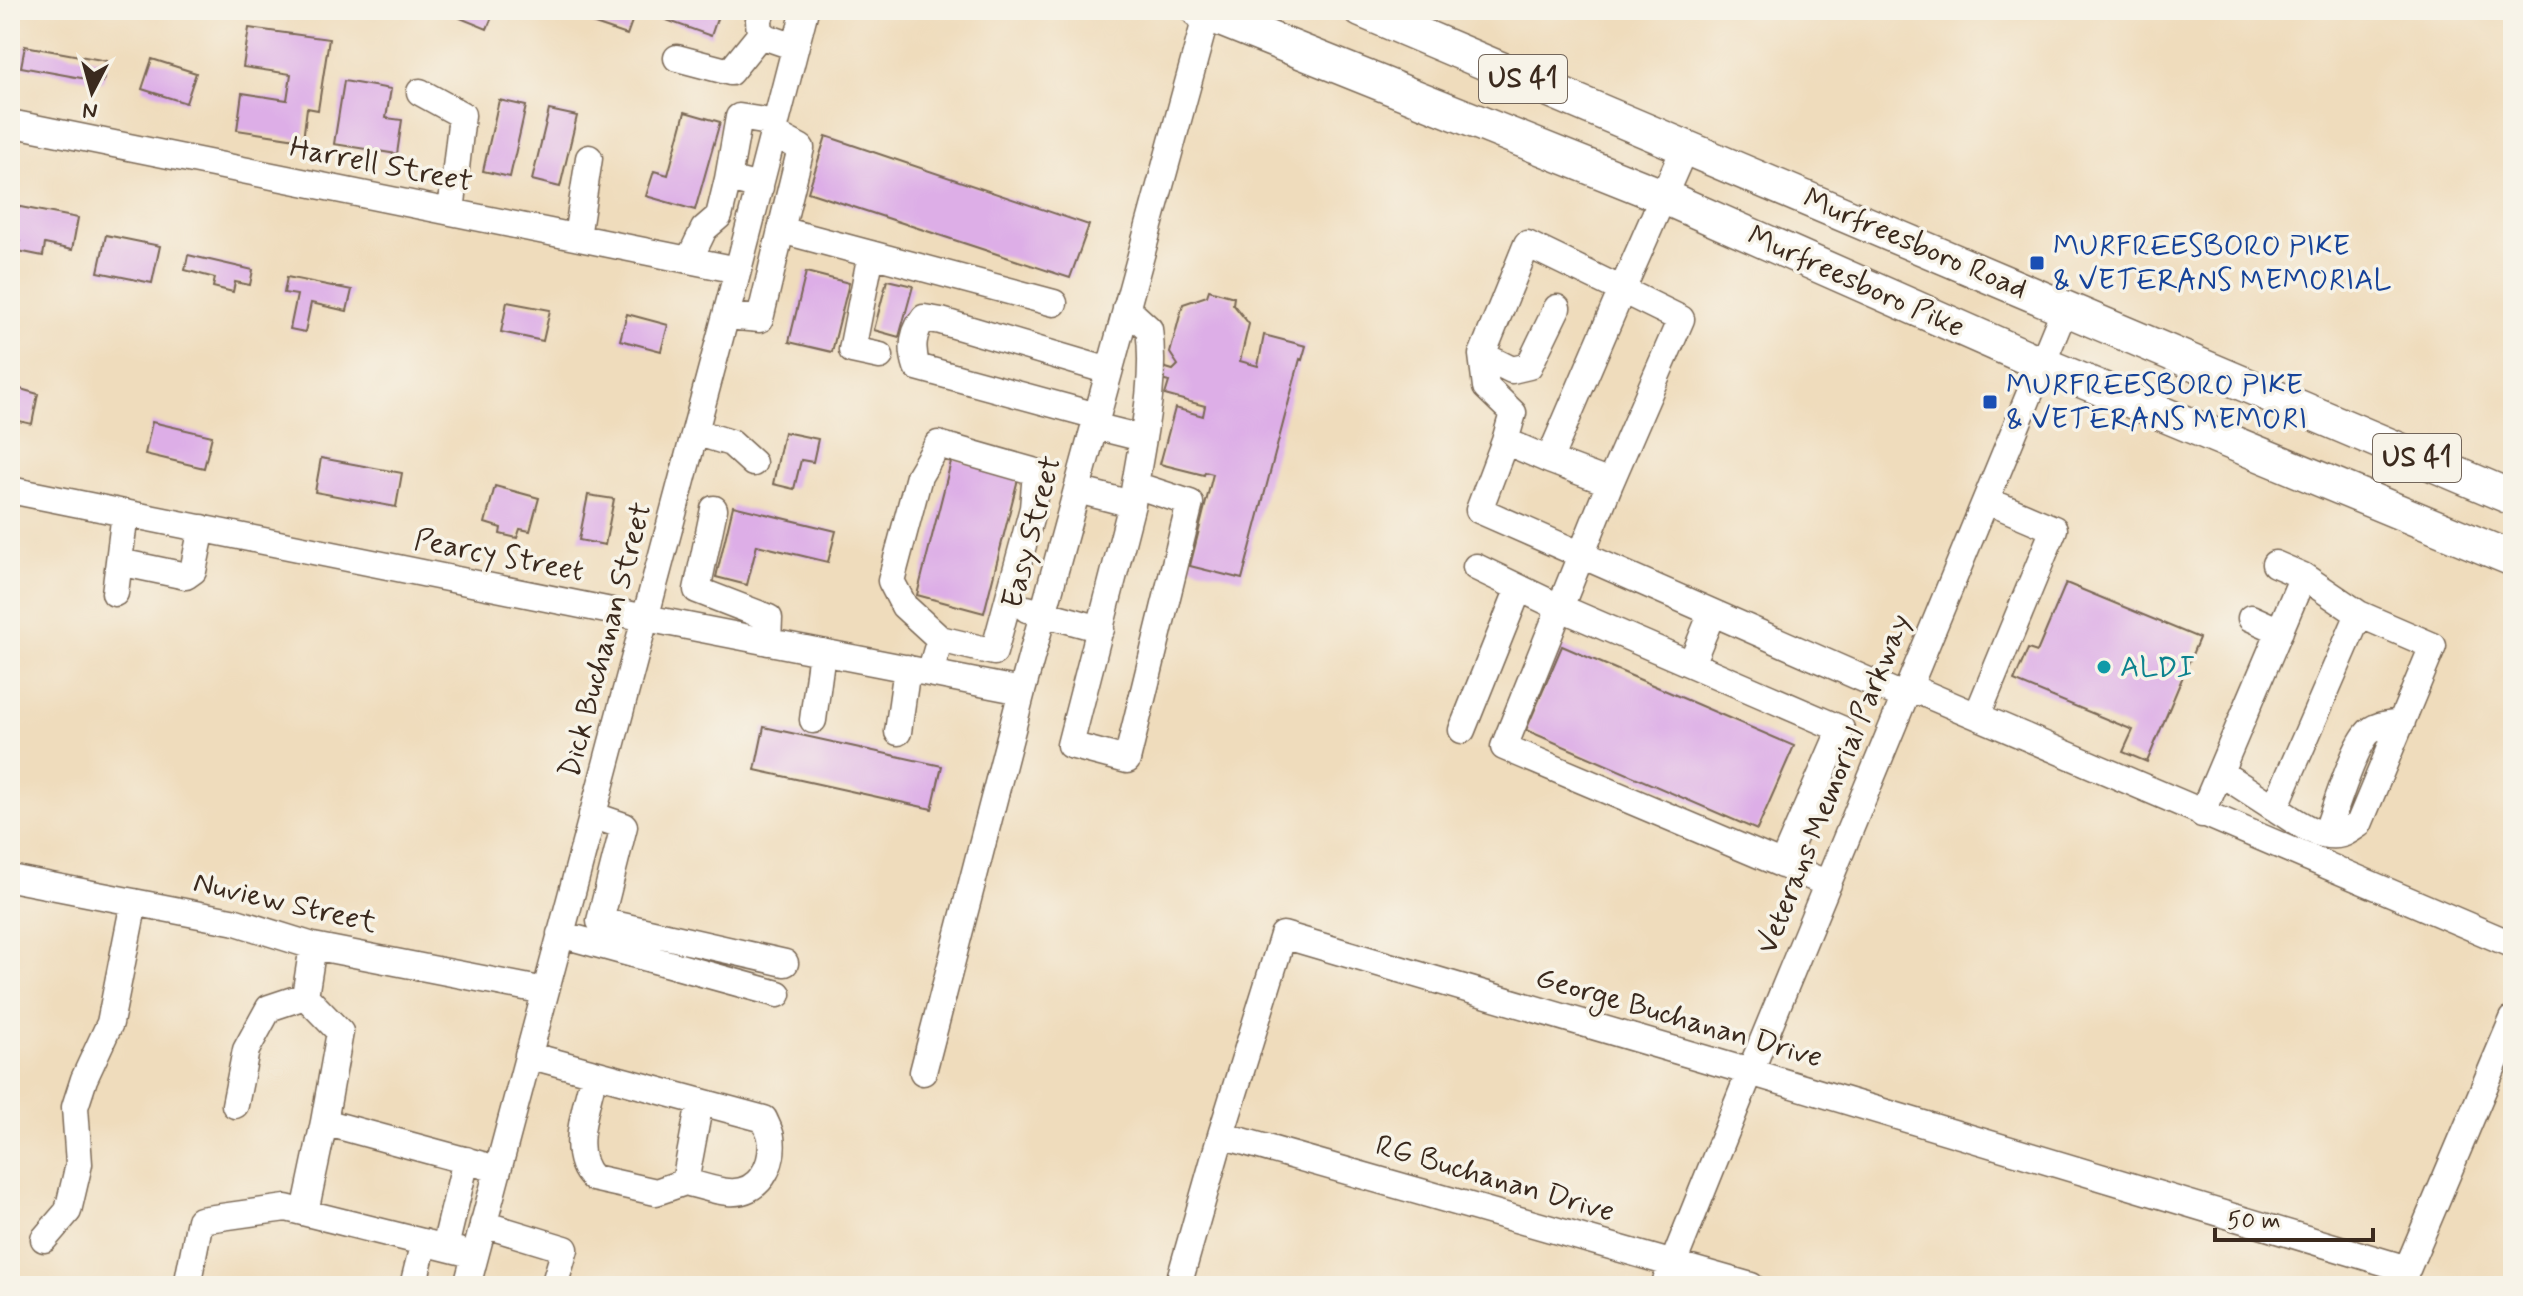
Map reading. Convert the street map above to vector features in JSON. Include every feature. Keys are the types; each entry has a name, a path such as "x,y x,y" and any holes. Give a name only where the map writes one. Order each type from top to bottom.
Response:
{"main road":[{"name":"Murfreesboro Road","path":"1361,10 2513,498"},
{"name":"Murfreesboro Pike","path":"1204,11 1662,196 2042,364 2513,559"}],"street":[{"name":"Dick Buchanan Street","path":"467,1286 805,10"},
{"name":"Easy Street","path":"923,1072 1204,11"},
{"path":"677,58 730,72 761,22 795,47"},
{"path":"420,92 462,115 451,212"},
{"path":"689,260 704,229 719,216 739,117 775,128 801,148 760,319 726,316"},
{"name":"Harrell Street","path":"10,123 738,270"},
{"path":"1549,460 1685,147"},
{"path":"577,237 589,158"},
{"path":"728,179 760,187"},
{"path":"781,230 1054,303"},
{"path":"1828,884 1504,747 1582,557 1610,483 1681,319 1527,244 1482,355 1486,387 1513,413 1479,510 1582,557 1712,613 1907,692 1977,716 2513,945"},
{"path":"871,254 852,350 880,356"},
{"path":"1482,355 1512,370 1529,366 1577,268"},
{"path":"1033,508 1134,495 1190,503 1127,760 1070,745 1134,495 1153,358 1149,329 1126,308"},
{"name":"Veterans Memorial Parkway","path":"1668,1274 2065,308"},
{"path":"1109,371 924,318 916,328 912,351 917,367 1142,438"},
{"path":"695,432 731,443 753,463"},
{"path":"1505,441 1610,483"},
{"path":"938,444 1036,472 1033,508 1009,602 994,652 940,639 904,606 891,581 919,476 938,444"},
{"name":"Pearcy Street","path":"10,490 1022,691"},
{"path":"1977,716 2054,529 1986,500"},
{"path":"714,509 697,590 769,618 768,642"},
{"path":"115,593 125,513"},
{"path":"119,562 186,576 193,571 202,528"},
{"path":"667,538 705,550"},
{"path":"2221,773 2303,826 2326,834 2341,834 2359,824 2433,646 2359,614 2303,576 2275,564"},
{"path":"1476,567 1561,608 1841,729 1782,865"},
{"path":"2202,814 2303,576"},
{"path":"1462,730 1519,588"},
{"path":"1009,602 1101,629"},
{"path":"1691,664 1712,613"},
{"path":"2275,808 2359,614"},
{"path":"2251,618 2280,631"},
{"path":"898,732 918,671 940,639"},
{"path":"813,720 822,652"},
{"path":"592,815 624,826 600,921 785,963"},
{"name":"Nuview Street","path":"10,878 236,922 313,946 545,991"},
{"path":"44,1239 68,1211 79,1164 75,1107 78,1093 110,1023 134,902"},
{"path":"560,934 778,994"},
{"name":"George Buchanan Drive","path":"1178,1286 1283,935 1750,1072 2404,1278"},
{"path":"305,996 313,946"},
{"path":"235,1105 246,1050 269,1008 305,996"},
{"path":"305,996 340,1032 305,1212"},
{"path":"2404,1278 2512,1026"},
{"path":"528,1055 764,1119 771,1136 770,1157 763,1177 751,1189 729,1192 685,1182 656,1192 593,1178 585,1171 578,1148 594,1073"},
{"path":"685,1182 700,1102"},
{"path":"324,1122 497,1169"},
{"name":"RG Buchanan Drive","path":"1221,1135 1668,1274 1751,1286"},
{"path":"413,1286 434,1245 466,1160"},
{"path":"187,1286 200,1220 286,1208 475,1255"},
{"path":"483,1224 565,1249 554,1286"}],"building":[{"path":"463,10 495,10 487,29 460,18"},
{"path":"593,10 636,10 627,35 589,22"},
{"path":"645,10 720,10 711,36"},
{"path":"249,28 329,39 318,110 307,108 303,140 237,130 242,93 287,100 291,74 243,67"},
{"path":"25,46 107,61 103,82 21,67"},
{"path":"152,59 196,73 186,103 142,89"},
{"path":"344,81 391,89 386,118 402,120 397,154 334,144"},
{"path":"499,100 526,106 510,177 483,171"},
{"path":"549,110 577,116 560,187 532,180"},
{"path":"685,112 720,122 695,210 646,196 654,171 668,175"},
{"path":"826,136 1089,225 1070,278 808,192"},
{"path":"10,205 78,218 72,250 45,244 43,256 18,251 20,242 10,240"},
{"path":"106,235 160,246 152,283 98,272"},
{"path":"188,255 253,270 250,285 235,282 233,292 213,287 215,278 185,270"},
{"path":"806,272 849,283 832,352 789,342"},
{"path":"287,277 352,290 347,311 311,303 305,332 290,329 297,295 284,293"},
{"path":"887,280 913,286 899,337 874,330"},
{"path":"1209,290 1234,297 1233,304 1249,324 1240,361 1258,366 1264,335 1306,346 1242,579 1190,566 1213,474 1205,472 1204,475 1160,464 1175,408 1203,416 1205,406 1165,395 1169,382 1153,378 1156,365 1173,370 1178,365 1170,353 1183,304 1207,296"},
{"path":"507,302 550,310 543,341 501,332"},
{"path":"627,314 668,325 661,351 620,340"},
{"path":"10,386 38,394 32,424 10,419"},
{"path":"152,422 212,436 204,468 145,454"},
{"path":"784,432 818,439 813,462 801,460 794,489 773,484"},
{"path":"321,458 402,473 396,507 315,492"},
{"path":"952,458 1018,479 984,613 917,595"},
{"path":"495,486 539,498 530,531 520,529 517,538 500,534 501,528 485,523"},
{"path":"588,495 614,499 605,545 579,540"},
{"path":"733,506 836,531 828,562 757,545 747,585 716,577"},
{"name":"ALDI","path":"2066,583 2199,638 2147,762 2123,752 2133,730 2014,681 2028,649 2037,652"},
{"path":"1562,646 1794,746 1757,830 1526,730"},
{"path":"764,727 942,766 932,809 755,770"}],"place":[{"name":"MURFREESBORO PIKE & VETERANS MEMORIAL","path":"2037,263"},
{"name":"MURFREESBORO PIKE & VETERANS MEMORI","path":"1990,402"},
{"name":"ALDI","path":"2104,667"}]}
